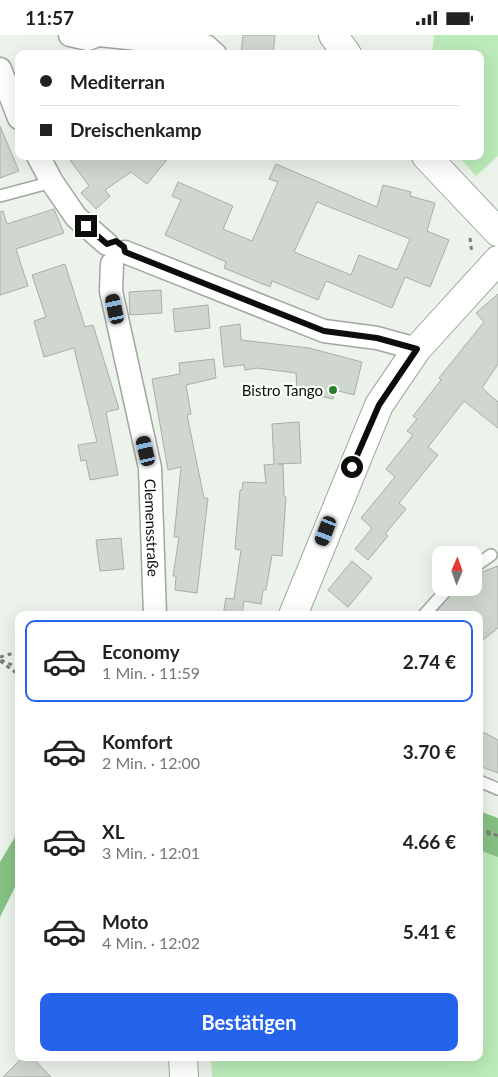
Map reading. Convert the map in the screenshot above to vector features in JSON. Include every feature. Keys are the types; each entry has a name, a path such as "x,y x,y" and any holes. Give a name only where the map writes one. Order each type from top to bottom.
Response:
{"street":[{"path":"70,35 88,39 98,35 206,46 210,50"},
{"path":"333,35 344,50"},
{"path":"0,69 15,108"},
{"path":"40,160 52,182 76,217 115,253 324,331 377,338 417,349"},
{"path":"430,160 498,231"},
{"name":"Clemensstraße","path":"115,253 111,291 150,468 155,611"},
{"path":"295,611 379,405 417,349 498,260"},
{"path":"183,1061 184,1077"}],"lane":[{"path":"0,196 52,182"},
{"path":"482,561 491,555"},
{"path":"428,611 441,596"},
{"path":"483,783 498,789"}],"path":[{"path":"0,659 15,653"},
{"path":"0,659 15,666"},
{"path":"0,659 15,672"},
{"path":"483,830 498,836"},
{"path":"483,834 494,834"}],"green space":[{"path":"434,35 498,35 498,156 476,176 462,160 484,160 484,50 432,50"},
{"path":"483,812 498,818 498,857 483,851"},
{"path":"15,837 15,887 0,917 0,862"},
{"path":"483,851 498,857 498,1077 212,1077 211,1061 483,1061"}],"building":[{"path":"243,35 275,35 273,50 241,50"},
{"path":"0,126 19,171 0,178"},
{"path":"70,160 167,160 147,184 131,172 105,190 110,196 96,209 81,193 89,186"},
{"path":"276,164 377,207 383,185 411,192 410,196 435,203 427,231 449,240 430,287 405,277 392,308 326,281 318,300 272,281 270,287 224,268 226,262 165,235 181,200 172,196 178,182 233,206 223,229 252,241 278,182 269,179","holes":["317,202 410,239 397,270 359,255 351,275 294,252"]},
{"path":"54,209 64,233 16,249 28,286 0,295 0,212 3,211 7,224"},
{"path":"65,264 85,327 93,325 119,409 106,412 118,475 90,480 86,460 81,461 78,445 97,442 74,348 44,357 34,321 46,317 32,275"},
{"path":"161,290 162,313 130,315 129,292"},
{"path":"498,294 498,364 482,388 498,402 498,428 464,401 428,447 438,455 399,503 406,509 385,534 388,536 368,560 355,549 372,528 361,518 395,477 386,469 413,435 407,431 417,419 413,416 441,380 439,378 484,322 476,313"},
{"path":"208,305 210,328 175,332 173,309"},
{"path":"240,324 241,340 309,348 362,362 354,395 335,390 333,399 297,391 296,373 256,368 245,370 244,365 224,367 220,327"},
{"path":"214,359 216,378 186,385 191,414 187,415 204,498 208,498 197,593 175,590 176,576 173,576 179,537 174,537 181,467 168,470 152,379 180,374 179,363"},
{"path":"299,422 301,463 277,464 283,464 284,496 286,497 282,556 272,555 266,590 263,590 261,604 244,601 243,611 224,611 226,598 234,599 241,550 235,549 240,490 242,490 243,482 266,483 264,465 274,464 272,424"},
{"path":"121,538 124,569 100,571 96,540"},
{"path":"352,561 372,578 348,607 328,590"},
{"path":"498,566 498,628 483,640 483,611 437,611 449,596 482,596 482,572"},
{"path":"483,732 498,740 498,773 483,767"},
{"path":"19,1061 36,1061 51,1077 3,1077"}],"place":[{"name":"Bistro Tango","path":"333,390"}],"route":[{"path":"86,226 107,244 116,241 121,244 125,252 324,331 377,338 417,349 379,405 352,467"}]}
